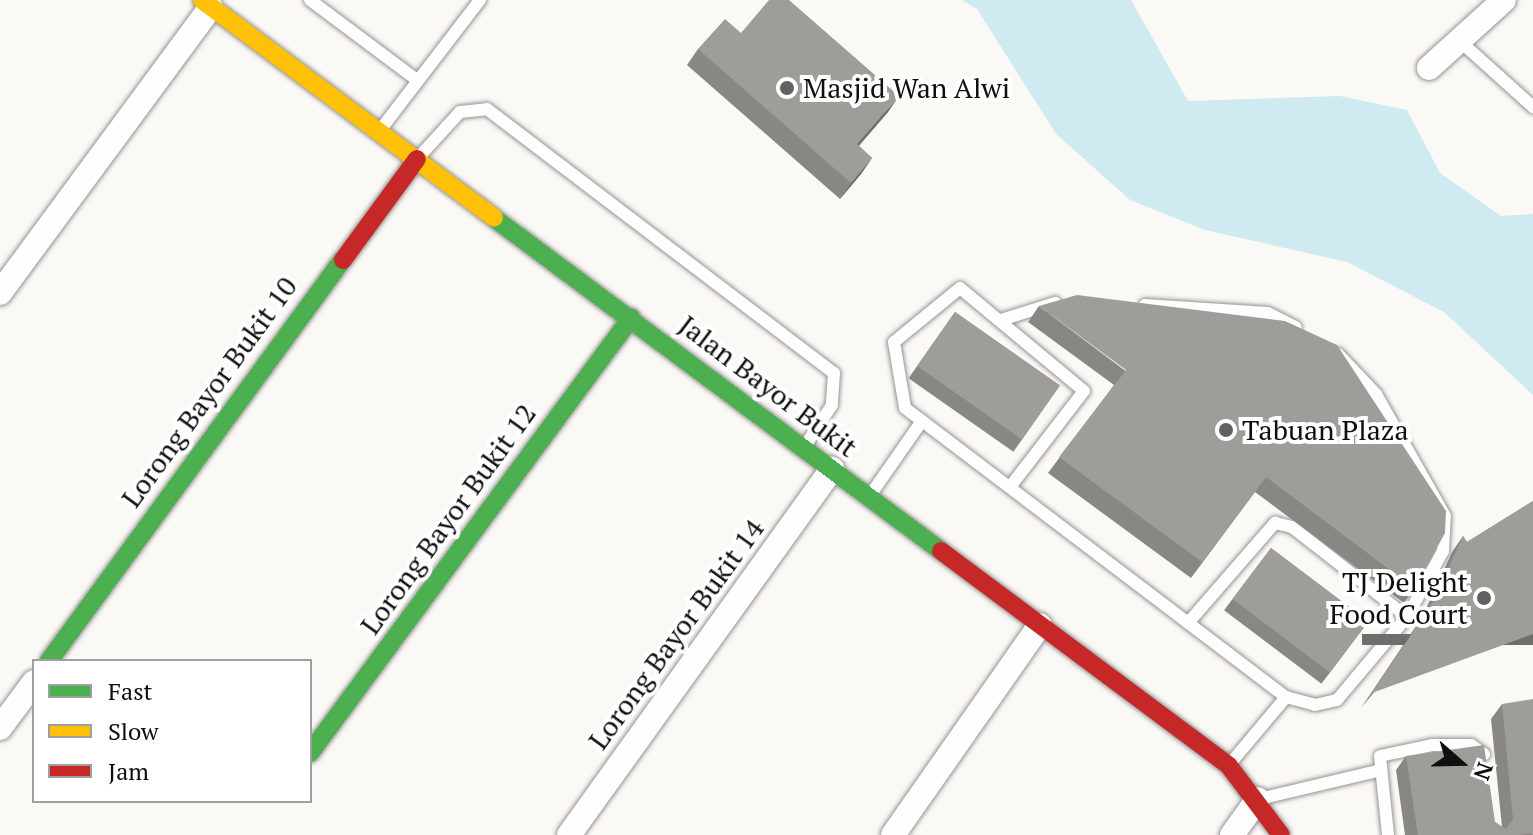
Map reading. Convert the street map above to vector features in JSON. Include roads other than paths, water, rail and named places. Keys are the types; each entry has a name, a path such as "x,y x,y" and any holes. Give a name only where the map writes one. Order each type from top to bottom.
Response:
{"street":[{"path":"1429,68 1462,43 1504,0"},
{"path":"0,293 207,3"},
{"name":"Jalan Bayor Bukit","path":"207,3 805,446 1229,766 1258,799 1281,835"},
{"name":"Lorong Bayor Bukit 10","path":"50,659 417,159"},
{"name":"Lorong Bayor Bukit 12","path":"312,750 631,318"},
{"name":"Lorong Bayor Bukit 14","path":"569,835 832,469"},
{"path":"893,835 1040,625"},
{"path":"0,728 32,685"},
{"path":"1232,835 1258,799"}],"lane":[{"path":"310,0 417,80"},
{"path":"380,131 480,0"},
{"path":"1462,43 1533,107"},
{"path":"417,159 460,112 487,109 834,373 832,405 805,446"},
{"path":"1010,487 1084,391 960,288 894,342 905,408 1286,697 1315,705 1337,700 1407,617 1443,551 1445,516 1376,394 1319,341"},
{"path":"1001,320 1068,301"},
{"path":"1130,304 1268,313 1306,332"},
{"path":"870,497 922,421"},
{"path":"1188,623 1275,523 1292,527 1407,617"},
{"path":"1229,766 1286,697"},
{"path":"1258,799 1377,771 1391,751 1471,745 1482,749 1488,775"},
{"path":"1377,771 1388,835"}],"water":[{"path":"962,0 1131,0 1188,101 1340,96 1407,110 1440,173 1501,216 1533,214 1533,395 1444,312 1347,262 1205,230 1130,200 1056,134 977,9"}],"place":[{"name":"Masjid Wan Alwi","path":"787,88"},
{"name":"Tabuan Plaza","path":"1226,430"},
{"name":"TJ Delight Food Court","path":"1484,598"}]}
